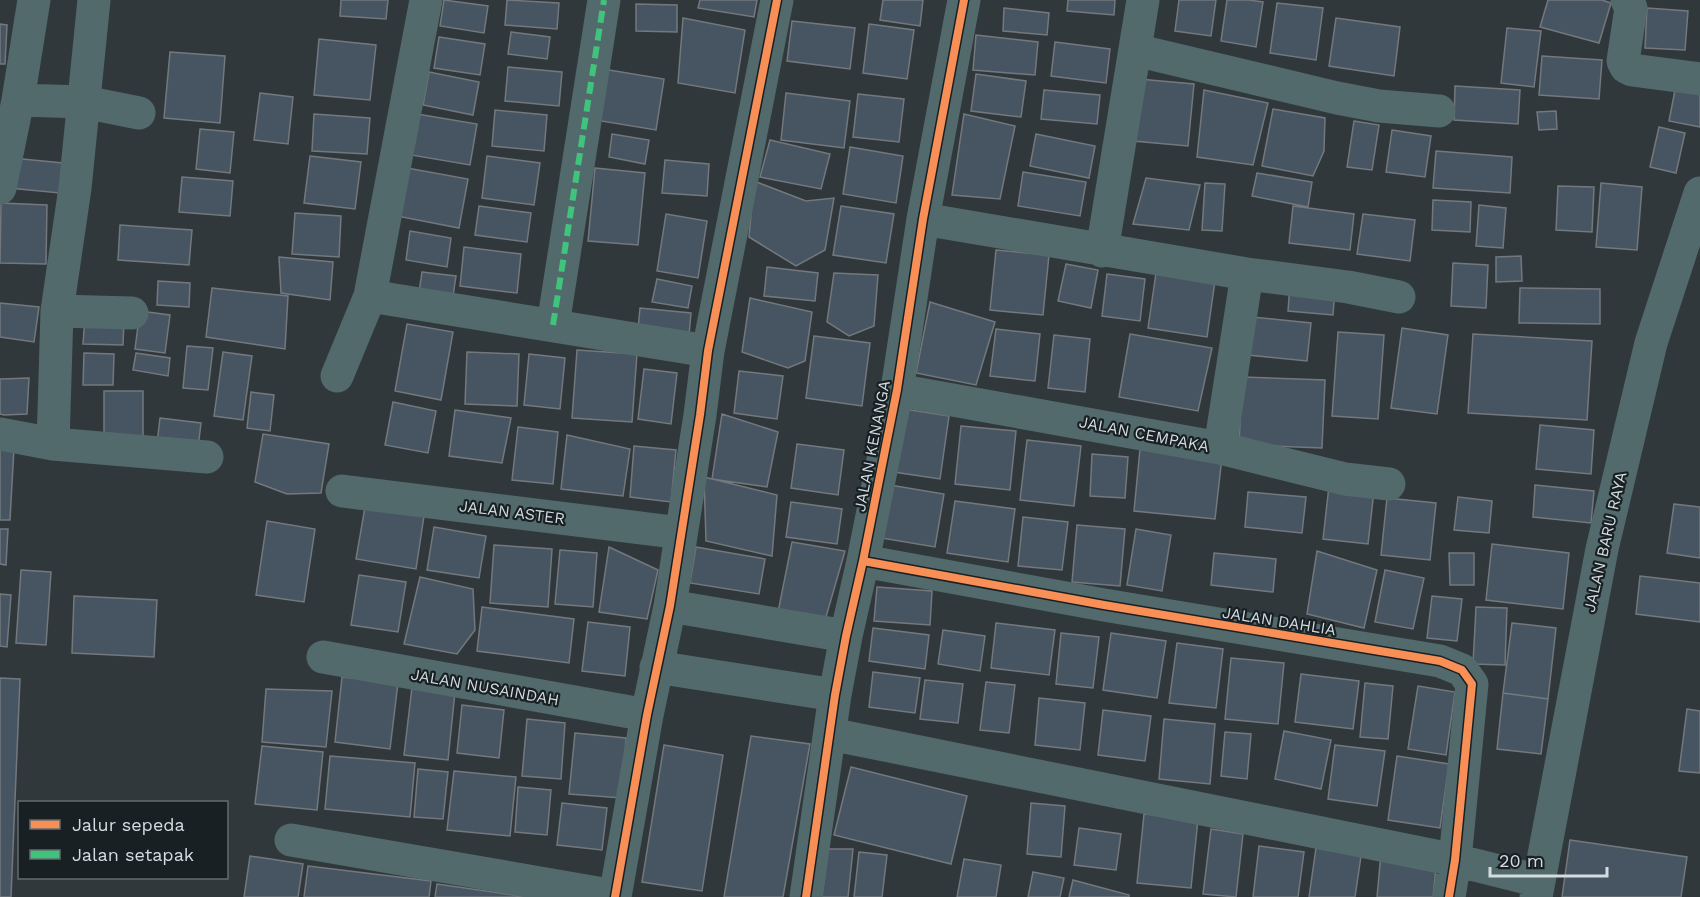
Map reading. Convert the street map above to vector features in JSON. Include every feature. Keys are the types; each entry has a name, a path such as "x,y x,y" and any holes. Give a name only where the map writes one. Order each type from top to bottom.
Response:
{"street":[{"path":"0,188 18,100 33,0"},
{"path":"53,444 57,311 75,188 94,0"},
{"path":"337,376 370,296 426,0"},
{"path":"553,325 604,0"},
{"path":"291,840 615,897 669,606 708,351 777,0"},
{"name":"JALAN KENANGA","path":"806,897 846,636 897,390 923,219 964,0"},
{"path":"1102,251 1143,0"},
{"path":"1627,0 1630,8 1623,61 1626,67 1632,70 1700,79"},
{"path":"1135,50 1337,98 1379,106 1439,111"},
{"path":"18,100 84,102 139,113"},
{"name":"JALAN BARU RAYA","path":"1538,889 1602,549 1651,343 1695,225 1700,193"},
{"path":"923,219 1102,251 1348,287 1399,297"},
{"path":"1220,448 1247,274"},
{"path":"370,296 708,351"},
{"path":"57,311 132,313"},
{"name":"JALAN CEMPAKA","path":"897,390 1220,448 1345,479 1389,484"},
{"path":"0,434 53,444 207,458"},
{"name":"JALAN ASTER","path":"342,491 681,533"},
{"name":"JALAN DAHLIA","path":"863,561 1104,605 1440,661 1462,670 1472,684 1455,860 1449,897"},
{"path":"669,606 846,636"},
{"name":"JALAN NUSAINDAH","path":"323,657 647,715"},
{"path":"656,667 836,695"},
{"path":"830,734 1455,860 1538,889"}],"building":[{"path":"341,0 388,0 386,19 340,16"},
{"path":"444,0 488,6 484,33 440,26"},
{"path":"507,0 559,3 557,29 505,25"},
{"path":"700,0 757,0 754,17 698,8"},
{"path":"883,0 923,0 920,26 880,20"},
{"path":"1068,0 1115,0 1114,15 1067,11"},
{"path":"1179,0 1216,0 1211,36 1175,31"},
{"path":"1227,0 1263,2 1256,47 1221,41"},
{"path":"1548,0 1602,0 1611,3 1599,43 1540,27"},
{"path":"1277,3 1323,8 1316,60 1270,53"},
{"path":"636,4 677,5 677,32 636,31"},
{"path":"1004,8 1049,13 1047,35 1003,31"},
{"path":"1647,8 1688,11 1685,50 1645,48"},
{"path":"683,18 745,30 735,93 678,83"},
{"path":"1336,18 1400,27 1394,76 1329,66"},
{"path":"792,21 855,28 850,69 787,61"},
{"path":"0,24 7,25 5,64 0,64"},
{"path":"869,24 914,30 907,79 863,73"},
{"path":"1507,28 1541,31 1534,87 1501,83"},
{"path":"511,32 550,37 547,59 508,54"},
{"path":"976,35 1038,42 1035,75 973,70"},
{"path":"439,37 485,44 480,75 434,68"},
{"path":"319,39 376,45 370,100 314,95"},
{"path":"1055,42 1110,49 1106,83 1051,76"},
{"path":"170,52 225,56 220,123 164,118"},
{"path":"1542,56 1602,60 1599,99 1539,95"},
{"path":"508,67 562,72 559,106 505,101"},
{"path":"603,69 664,79 656,130 595,120"},
{"path":"429,72 479,82 473,115 423,105"},
{"path":"976,74 1026,81 1021,117 971,111"},
{"path":"1139,79 1194,84 1188,146 1133,141"},
{"path":"1676,85 1700,90 1700,127 1669,121"},
{"path":"1455,86 1520,90 1518,124 1454,120"},
{"path":"1044,90 1100,95 1097,124 1041,119"},
{"path":"1204,90 1268,103 1253,165 1197,157"},
{"path":"260,93 293,97 288,144 254,140"},
{"path":"786,93 850,101 844,148 781,140"},
{"path":"858,94 904,99 899,142 853,137"},
{"path":"1273,109 1325,118 1324,151 1313,176 1262,166"},
{"path":"495,110 547,115 544,151 492,146"},
{"path":"1556,111 1557,129 1539,130 1537,112"},
{"path":"314,114 370,118 367,154 312,151"},
{"path":"417,114 477,124 470,165 411,155"},
{"path":"964,114 1015,126 1000,199 952,195"},
{"path":"1354,121 1379,125 1372,170 1347,167"},
{"path":"1659,127 1685,133 1676,173 1650,167"},
{"path":"200,129 234,132 230,173 196,169"},
{"path":"1392,130 1431,136 1425,177 1386,172"},
{"path":"612,134 649,140 645,164 609,157"},
{"path":"1036,134 1095,146 1089,178 1030,166"},
{"path":"770,140 830,154 821,189 760,177"},
{"path":"850,147 903,156 896,203 843,194"},
{"path":"1436,151 1512,157 1510,193 1433,188"},
{"path":"310,156 361,162 355,209 304,203"},
{"path":"487,156 540,163 534,205 482,198"},
{"path":"12,158 63,163 60,193 9,188"},
{"path":"665,160 709,164 707,196 662,193"},
{"path":"407,168 468,179 459,228 397,216"},
{"path":"595,168 645,173 638,245 588,241"},
{"path":"1023,172 1086,182 1080,216 1018,206"},
{"path":"1257,173 1312,182 1308,207 1252,196"},
{"path":"182,177 233,181 230,216 179,212"},
{"path":"1146,178 1200,185 1189,230 1133,224"},
{"path":"754,181 806,201 834,198 825,250 796,266 749,237"},
{"path":"1205,183 1225,184 1222,231 1202,230"},
{"path":"1601,183 1642,187 1637,250 1596,247"},
{"path":"1558,186 1594,187 1592,232 1556,230"},
{"path":"1433,200 1471,202 1470,232 1432,230"},
{"path":"1,203 47,205 46,264 0,263"},
{"path":"1479,205 1506,208 1503,248 1476,246"},
{"path":"479,206 531,213 527,242 475,235"},
{"path":"841,206 894,214 886,263 833,255"},
{"path":"1293,206 1354,214 1350,250 1289,243"},
{"path":"295,213 341,216 339,257 292,254"},
{"path":"666,214 707,221 698,278 657,271"},
{"path":"1363,214 1415,220 1410,261 1357,254"},
{"path":"120,225 192,230 189,265 118,260"},
{"path":"410,231 451,238 447,267 406,260"},
{"path":"464,247 521,254 517,293 460,286"},
{"path":"996,250 1049,255 1043,315 990,310"},
{"path":"1521,256 1522,281 1496,282 1496,257"},
{"path":"279,257 333,262 330,300 281,293"},
{"path":"1453,263 1488,265 1486,308 1451,306"},
{"path":"1066,264 1098,270 1091,308 1058,301"},
{"path":"767,267 818,273 815,301 764,296"},
{"path":"422,272 456,276 453,296 419,292"},
{"path":"834,273 878,275 874,326 849,336 827,322"},
{"path":"1156,273 1215,281 1207,337 1148,328"},
{"path":"1107,274 1145,279 1140,321 1102,316"},
{"path":"657,279 692,286 688,308 652,302"},
{"path":"158,281 190,283 189,307 157,305"},
{"path":"1290,285 1335,289 1333,315 1288,311"},
{"path":"212,288 288,296 285,349 206,337"},
{"path":"1520,288 1600,289 1600,324 1519,323"},
{"path":"750,298 812,312 805,361 788,368 742,352"},
{"path":"930,302 995,322 976,385 916,373"},
{"path":"0,303 39,307 34,342 0,337"},
{"path":"640,308 691,313 689,335 638,329"},
{"path":"140,311 170,315 165,353 135,349"},
{"path":"1252,317 1311,323 1307,361 1248,355"},
{"path":"85,318 124,320 123,345 83,344"},
{"path":"407,324 453,332 441,400 395,391"},
{"path":"1402,328 1448,335 1437,414 1391,408"},
{"path":"996,329 1040,334 1035,381 990,376"},
{"path":"1338,332 1384,335 1378,419 1332,416"},
{"path":"1130,334 1212,348 1198,411 1119,397"},
{"path":"1473,334 1592,341 1587,420 1468,413"},
{"path":"1054,335 1090,339 1085,392 1048,388"},
{"path":"814,336 870,343 862,406 806,398"},
{"path":"187,346 213,348 208,390 183,388"},
{"path":"577,350 637,354 632,422 572,418"},
{"path":"223,352 252,356 243,420 214,416"},
{"path":"467,352 519,354 517,406 465,404"},
{"path":"84,353 114,354 113,385 83,385"},
{"path":"136,353 170,358 168,376 133,370"},
{"path":"529,354 565,358 560,409 524,405"},
{"path":"644,369 677,373 671,424 638,419"},
{"path":"739,371 783,376 777,419 734,413"},
{"path":"1242,377 1325,380 1322,448 1239,445"},
{"path":"29,378 27,414 0,414 0,379"},
{"path":"104,391 143,391 143,439 104,439"},
{"path":"251,392 274,395 270,431 247,428"},
{"path":"393,402 436,411 428,453 385,445"},
{"path":"904,409 949,416 940,479 894,472"},
{"path":"455,410 511,418 502,463 449,456"},
{"path":"722,414 778,432 767,487 712,479"},
{"path":"160,418 201,423 198,448 157,443"},
{"path":"1540,425 1594,430 1591,474 1536,469"},
{"path":"961,426 1016,431 1010,490 955,484"},
{"path":"518,427 558,432 553,484 512,480"},
{"path":"263,434 329,444 321,493 287,494 255,482"},
{"path":"567,435 630,449 623,496 561,489"},
{"path":"1027,440 1081,446 1074,506 1020,500"},
{"path":"797,444 844,450 838,495 791,488"},
{"path":"634,446 676,450 671,502 630,497"},
{"path":"0,448 14,448 10,520 0,520"},
{"path":"1140,449 1222,457 1215,519 1134,511"},
{"path":"1092,454 1128,457 1125,498 1090,496"},
{"path":"704,477 777,495 772,556 706,541"},
{"path":"890,485 944,494 935,547 881,538"},
{"path":"1535,485 1594,491 1591,523 1533,517"},
{"path":"1329,486 1374,491 1368,544 1323,539"},
{"path":"1248,492 1306,497 1302,533 1245,527"},
{"path":"1458,497 1492,501 1489,533 1454,530"},
{"path":"1387,498 1436,503 1430,560 1381,555"},
{"path":"955,501 1015,509 1008,562 947,553"},
{"path":"791,502 842,509 837,544 786,537"},
{"path":"1674,504 1700,507 1700,558 1667,553"},
{"path":"365,507 424,516 416,569 356,559"},
{"path":"1023,517 1068,522 1062,570 1018,566"},
{"path":"267,521 315,529 304,602 256,595"},
{"path":"1077,525 1125,529 1120,586 1072,582"},
{"path":"434,527 486,536 479,578 427,570"},
{"path":"0,529 8,529 6,565 0,564"},
{"path":"1136,529 1171,535 1162,591 1127,585"},
{"path":"792,542 845,551 824,624 777,617"},
{"path":"1492,544 1569,553 1563,609 1486,600"},
{"path":"494,545 552,549 548,607 490,603"},
{"path":"609,547 658,570 647,619 599,612"},
{"path":"696,547 765,559 759,594 690,583"},
{"path":"560,550 597,553 593,607 555,604"},
{"path":"1317,551 1377,570 1364,628 1307,614"},
{"path":"1214,553 1276,559 1273,592 1211,585"},
{"path":"1449,553 1474,553 1474,585 1450,585"},
{"path":"21,570 51,572 46,645 16,643"},
{"path":"1385,570 1424,578 1413,629 1375,622"},
{"path":"359,575 406,582 398,632 351,625"},
{"path":"1640,576 1700,583 1700,622 1636,614"},
{"path":"420,577 473,589 475,630 457,654 404,644"},
{"path":"877,587 932,591 930,625 874,621"},
{"path":"0,594 11,595 7,647 0,646"},
{"path":"74,596 157,600 154,657 72,653"},
{"path":"1432,596 1462,599 1457,641 1427,638"},
{"path":"482,607 574,619 569,663 477,651"},
{"path":"1476,607 1507,608 1505,665 1473,664"},
{"path":"588,622 630,627 625,676 582,671"},
{"path":"996,623 1055,630 1049,675 991,668"},
{"path":"1512,623 1556,628 1548,699 1503,693"},
{"path":"873,628 929,635 925,669 869,661"},
{"path":"943,630 985,636 980,671 938,664"},
{"path":"1061,633 1099,637 1093,688 1056,684"},
{"path":"1111,633 1166,641 1157,698 1103,690"},
{"path":"1177,643 1223,649 1216,708 1169,703"},
{"path":"1231,658 1284,663 1278,724 1225,719"},
{"path":"873,672 920,678 915,713 869,707"},
{"path":"1301,674 1359,681 1353,729 1295,722"},
{"path":"342,677 398,683 390,749 335,742"},
{"path":"0,678 20,679 11,897 0,897"},
{"path":"925,680 963,684 958,723 920,719"},
{"path":"986,682 1015,685 1009,733 980,730"},
{"path":"1365,683 1393,686 1388,739 1360,737"},
{"path":"1418,686 1455,692 1446,755 1408,749"},
{"path":"412,687 455,692 448,760 404,755"},
{"path":"266,689 332,691 326,747 262,742"},
{"path":"1503,693 1548,699 1541,754 1497,749"},
{"path":"1039,698 1085,703 1080,750 1035,745"},
{"path":"462,705 504,710 499,758 457,753"},
{"path":"1687,709 1700,711 1700,773 1679,771"},
{"path":"1103,710 1151,716 1145,761 1098,755"},
{"path":"527,719 565,723 561,779 522,776"},
{"path":"1164,719 1215,724 1210,784 1159,779"},
{"path":"1284,731 1331,740 1321,789 1275,779"},
{"path":"1225,732 1251,734 1247,779 1221,776"},
{"path":"575,733 626,738 622,798 569,794"},
{"path":"751,736 810,744 783,897 724,897"},
{"path":"664,745 723,755 702,891 642,882"},
{"path":"1335,745 1385,751 1377,806 1328,799"},
{"path":"262,746 323,752 317,810 255,804"},
{"path":"330,756 415,763 410,817 325,809"},
{"path":"1397,756 1449,764 1440,828 1388,820"},
{"path":"851,767 967,796 951,864 834,835"},
{"path":"418,769 448,772 443,819 414,817"},
{"path":"454,771 516,777 510,836 447,830"},
{"path":"518,787 551,790 547,835 515,832"},
{"path":"562,803 607,808 602,850 557,845"},
{"path":"1031,803 1065,806 1061,857 1027,854"},
{"path":"1144,814 1198,819 1191,888 1137,883"},
{"path":"1079,828 1121,834 1116,870 1074,865"},
{"path":"1211,829 1243,834 1236,897 1203,894"},
{"path":"1570,840 1687,857 1681,897 1562,897"},
{"path":"1259,846 1304,852 1298,897 1253,897"},
{"path":"1316,848 1361,856 1355,897 1309,897"},
{"path":"828,849 853,849 848,897 822,897"},
{"path":"859,852 887,855 882,897 854,897"},
{"path":"1381,853 1437,859 1433,897 1377,897"},
{"path":"250,856 303,864 298,897 244,897"},
{"path":"964,859 1001,865 996,897 957,897"},
{"path":"308,866 431,881 429,897 304,897"},
{"path":"1033,872 1064,878 1060,897 1028,897"},
{"path":"1073,880 1129,895 1129,897 1069,897"},
{"path":"437,884 527,897 435,897"}],"marked path":[{"path":"553,325 604,0"}],"cycle path":[{"path":"615,897 647,715 670,606 708,351 777,0"},
{"path":"806,897 835,695 897,390 923,219 964,0"},
{"path":"863,561 1104,605 1440,661 1462,670 1472,684 1455,860 1449,897"}]}
